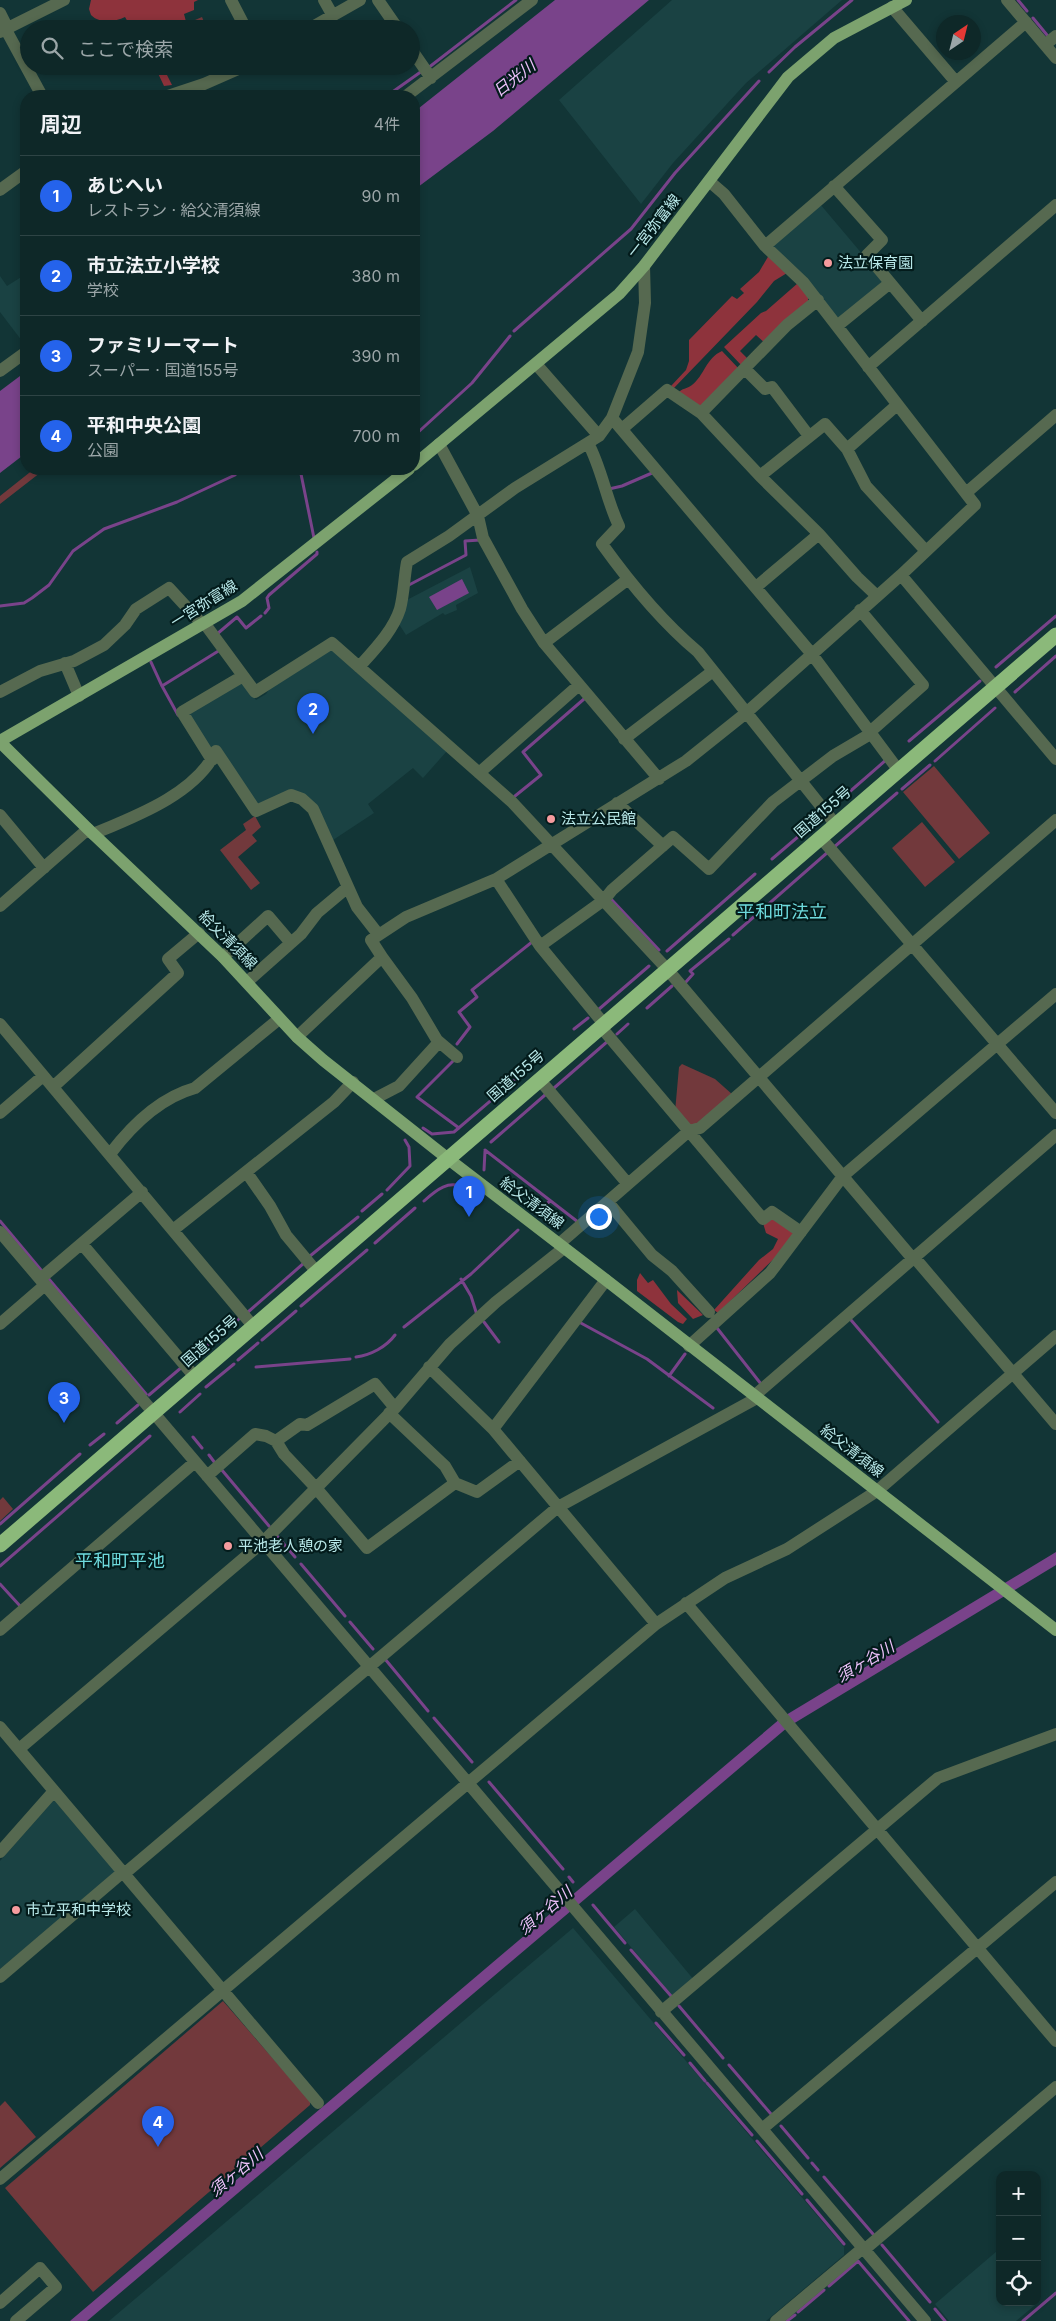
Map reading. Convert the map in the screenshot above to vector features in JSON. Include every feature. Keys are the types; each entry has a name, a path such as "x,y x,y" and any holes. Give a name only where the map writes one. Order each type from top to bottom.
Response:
{"highway":[{"name":"国道155号","path":"0,1545 1056,635"}],"main road":[{"name":"一宮弥富線","path":"420,460 612,301 644,266 788,77 834,38 906,0"},
{"name":"一宮弥富線","path":"0,742 242,601 401,475"},
{"name":"給父清須線","path":"0,742 91,832 223,957 297,1037 447,1158 1056,1630"}],"street":[{"path":"23,20 64,0"},
{"path":"231,0 241,20"},
{"path":"318,20 329,9 360,0"},
{"path":"378,0 392,20"},
{"path":"414,90 532,0"},
{"path":"1007,0 1056,58"},
{"path":"892,7 956,82"},
{"path":"0,13 4,29 20,57"},
{"path":"4,29 20,21"},
{"path":"765,246 1026,22"},
{"path":"1045,45 1056,36"},
{"path":"420,62 431,78"},
{"path":"30,75 39,90"},
{"path":"186,90 224,75"},
{"path":"2,185 20,174"},
{"path":"457,1057 439,1042 420,1015 412,998 371,940 406,917 496,879 617,803 659,779 707,745 746,713 811,653 901,575 975,505 804,282 765,246 724,194 709,181"},
{"path":"834,186 882,240 867,255 922,321"},
{"path":"868,367 1056,205"},
{"path":"359,667 376,648 400,610 407,562 450,536 515,488 594,439 612,418 638,352 645,303 644,266"},
{"path":"837,326 890,283"},
{"path":"701,413 788,325 818,300"},
{"path":"0,371 20,356"},
{"path":"536,364 594,439 596,459 611,509 619,526 602,544 627,580 678,635 698,652 836,825"},
{"path":"745,369 765,389 772,387 809,436"},
{"path":"622,429 667,390 701,413 877,596"},
{"path":"847,449 897,405"},
{"path":"966,493 1056,415"},
{"path":"612,418 811,653 899,771"},
{"path":"760,476 824,424 847,449 866,486 926,551"},
{"path":"439,444 478,516 483,538 522,609 544,643 624,740 659,779"},
{"path":"756,587 819,534"},
{"path":"901,575 1056,759"},
{"path":"544,643 627,580"},
{"path":"0,692 40,671 74,660 104,645 125,625 136,609 169,588 204,624 254,692 332,643 512,802 604,900 667,969 1056,1424"},
{"path":"540,946 604,900 612,890 673,837 709,869 773,802 833,756 871,732 923,685 860,610"},
{"path":"65,663 79,696"},
{"path":"624,740 713,671"},
{"path":"212,760 182,712 243,676"},
{"path":"479,773 525,730 579,685"},
{"path":"0,906 44,868 91,832 139,814 196,780 212,760 216,751 256,811 290,795 302,799 313,809 357,907 378,934"},
{"path":"617,803 663,846"},
{"path":"0,815 44,868"},
{"path":"19,1749 264,1542 392,1410 450,1344 496,1302 562,1246 608,1202 689,1131 700,1128 1056,820"},
{"path":"821,838 1056,1113"},
{"path":"496,879 540,946 602,1025 763,1219 772,1212 801,1232"},
{"path":"247,982 301,934 317,913 348,887"},
{"path":"223,957 268,916 291,943"},
{"path":"53,1086 178,973 168,959 198,933"},
{"path":"297,1037 382,957"},
{"path":"689,1346 770,1273 843,1176 1056,994"},
{"path":"110,1154 140,1118 182,1092 195,1088 279,1019"},
{"path":"0,1024 253,1326"},
{"path":"374,1099 399,1086 439,1042"},
{"path":"0,1113 43,1076"},
{"path":"539,1079 628,1184"},
{"path":"173,1230 334,1102 353,1082"},
{"path":"0,1977 366,1664 558,1506 756,1397 1056,1136"},
{"path":"247,1173 270,1206 286,1235 316,1272"},
{"path":"0,1324 82,1244 142,1192"},
{"path":"608,1202 652,1255 672,1271 710,1312"},
{"path":"0,1232 925,2321"},
{"path":"82,1244 195,1377"},
{"path":"493,1429 606,1280"},
{"path":"0,2179 656,1624 725,1578 786,1549 878,1491 1056,1336"},
{"path":"429,1367 493,1429 656,1624"},
{"path":"276,1441 300,1424 307,1425 375,1384 392,1410 445,1466 455,1483 477,1492 520,1461"},
{"path":"207,1476 255,1434 266,1436 276,1441 284,1454 368,1548 455,1483"},
{"path":"0,1630 195,1462"},
{"path":"686,1603 1056,2041"},
{"path":"0,1727 318,2103"},
{"path":"661,2012 938,1778 1056,1734"},
{"path":"0,1852 54,1791"},
{"path":"762,2129 1056,1882"},
{"path":"776,2321 1056,2087"},
{"path":"0,2302 40,2268 56,2287 16,2321"}],"shaded area":[{"path":"91,0 198,0 194,2 194,10 184,14 186,20 127,20 125,17 117,20 99,20 91,15 89,9"},
{"path":"672,0 842,0 746,83 673,163 641,204 559,100"},
{"path":"159,75 167,75 172,85 164,86"},
{"name":"法立保育園","path":"820,204 885,281 841,321 771,247"},
{"path":"769,255 787,273 774,281 757,302 673,389 671,386 686,370 689,361 689,340 732,296 737,299 744,293 740,289 759,272"},
{"path":"0,276 7,286 20,278 20,338 0,312"},
{"path":"798,283 808,293 808,301 766,344 756,335 740,351 749,360 742,366 724,347 761,313 766,311"},
{"path":"722,351 740,370 701,410 678,393 696,381 712,358"},
{"path":"26,475 37,475 0,504 0,496"},
{"path":"470,567 478,593 456,605 457,610 445,615 443,613 406,635 397,621 403,602"},
{"path":"324,651 334,651 447,751 423,778 413,768 368,804 374,813 330,842 305,797 260,806 208,750 188,717 190,711 237,682 244,683 256,700 266,694 271,686"},
{"path":"934,766 990,833 959,859 903,792"},
{"path":"255,816 261,827 252,835 257,841 238,857 260,883 251,890 220,850 246,830 243,824"},
{"path":"922,822 955,862 925,887 892,848"},
{"path":"682,1064 715,1079 733,1095 696,1127 688,1126 675,1112 679,1067"},
{"path":"772,1215 796,1231 784,1249 718,1313 714,1310 759,1260 773,1249 778,1239 766,1233 763,1223"},
{"path":"640,1273 648,1283 653,1280 671,1304 687,1319 683,1324 637,1291 637,1280"},
{"path":"677,1290 703,1315 693,1319 678,1303"},
{"path":"3,1497 13,1509 0,1521 0,1500"},
{"path":"54,1800 117,1872 0,1969 0,1861"},
{"path":"635,1909 694,1980 673,1997 614,1927"},
{"path":"573,1928 844,2247 844,2255 766,2321 109,2321"},
{"path":"223,2001 310,2101 310,2105 93,2292 5,2188"},
{"path":"5,2101 36,2137 0,2168 0,2106"},
{"path":"996,2252 996,2306 1034,2306 1016,2321 949,2321 935,2304"}],"water":[{"name":"日光川","path":"555,0 649,0 493,131 420,186 420,107"},
{"path":"20,376 20,458 0,473 0,391"},
{"path":"462,579 469,593 437,610 429,597"},
{"path":"1056,1552 1056,1565 788,1727 87,2321 70,2321 781,1718"}],"waterway":[{"path":"428,68 516,0"},
{"path":"769,72 795,47 852,0"},
{"path":"1018,0 1027,11"},
{"path":"1033,18 1047,35"},
{"path":"395,90 416,75"},
{"path":"514,331 631,229 675,173 759,81"},
{"path":"420,431 472,383 510,336"},
{"path":"609,489 622,486 652,473"},
{"path":"0,606 24,603 32,598 49,585 73,551 104,529 177,502 235,475"},
{"path":"301,475 314,538"},
{"path":"407,586 466,555 465,541 480,540"},
{"path":"265,613 269,608 267,598 269,595 317,552"},
{"path":"217,634 237,617 246,628 261,616"},
{"path":"996,667 1056,616"},
{"path":"178,715 162,686 220,650"},
{"path":"1015,692 1056,656"},
{"path":"151,662 162,686"},
{"path":"909,741 980,681"},
{"path":"515,796 541,775 523,752 584,699"},
{"path":"935,761 995,708"},
{"path":"831,808 886,760"},
{"path":"902,789 930,765"},
{"path":"833,848 897,793"},
{"path":"772,859 820,818"},
{"path":"733,935 828,852"},
{"path":"667,951 755,874"},
{"path":"611,899 659,950"},
{"path":"685,983 693,974 690,971 729,939"},
{"path":"457,1044 470,1027 459,1012 477,997 472,990 532,942"},
{"path":"598,1010 649,966"},
{"path":"647,1008 672,986"},
{"path":"574,1029 588,1018"},
{"path":"617,1034 628,1024"},
{"path":"554,1088 608,1041"},
{"path":"454,1060 417,1097 459,1128"},
{"path":"423,1128 432,1134 454,1132 516,1079"},
{"path":"491,1142 545,1095"},
{"path":"387,1190 410,1166 409,1147 405,1140"},
{"path":"485,1150 578,1222"},
{"path":"484,1170 485,1151"},
{"path":"424,1201 433,1193 448,1185 459,1186 465,1189"},
{"path":"362,1211 382,1194"},
{"path":"538,1211 550,1201"},
{"path":"375,1243 415,1208"},
{"path":"310,1256 358,1217"},
{"path":"0,1221 41,1270"},
{"path":"404,1327 471,1274 518,1230"},
{"path":"301,1306 367,1250"},
{"path":"248,1312 304,1263"},
{"path":"48,1278 146,1394"},
{"path":"461,1279 471,1296 477,1315"},
{"path":"262,1340 296,1311"},
{"path":"189,1361 241,1317"},
{"path":"851,1320 938,1422"},
{"path":"484,1322 499,1342"},
{"path":"579,1322 647,1359 713,1408"},
{"path":"717,1328 761,1384"},
{"path":"356,1357 378,1350 395,1335"},
{"path":"238,1360 258,1343"},
{"path":"669,1376 685,1354"},
{"path":"256,1367 350,1359"},
{"path":"206,1387 234,1364"},
{"path":"149,1395 182,1367"},
{"path":"180,1412 200,1394"},
{"path":"117,1423 138,1405"},
{"path":"90,1445 104,1434"},
{"path":"0,1566 150,1436"},
{"path":"193,1437 202,1448"},
{"path":"0,1524 80,1454"},
{"path":"209,1455 215,1463"},
{"path":"221,1469 269,1526"},
{"path":"277,1536 295,1557"},
{"path":"301,1564 345,1616"},
{"path":"0,1584 21,1607"},
{"path":"350,1622 373,1649"},
{"path":"385,1659 428,1711"},
{"path":"434,1718 472,1762"},
{"path":"489,1782 563,1869"},
{"name":"須ヶ谷川","path":"569,1877 573,1882"},
{"path":"593,1905 625,1943"},
{"path":"631,1950 671,1996"},
{"path":"679,2006 723,2058"},
{"path":"656,2023 684,2055"},
{"path":"690,2063 705,2081"},
{"path":"729,2065 771,2114"},
{"path":"707,2083 752,2135"},
{"path":"781,2126 808,2158"},
{"path":"757,2141 802,2194"},
{"path":"812,2163 818,2170"},
{"path":"824,2177 873,2234"},
{"path":"807,2200 844,2244"},
{"path":"882,2245 930,2302"},
{"path":"829,2286 858,2261 909,2321"},
{"path":"798,2312 824,2290"},
{"path":"1023,2321 1056,2293"},
{"path":"935,2309 945,2321"},
{"path":"787,2321 795,2315"}],"place":[{"name":"法立保育園","path":"828,263"},
{"name":"市立法立小学校","path":"313,734"},
{"name":"法立公民館","path":"551,819"},
{"name":"あじへい","path":"469,1217"},
{"name":"ファミリーマート","path":"64,1423"},
{"name":"平池老人憩の家","path":"228,1546"},
{"name":"市立平和中学校","path":"16,1910"},
{"name":"平和中央公園","path":"158,2147"}],"district":[{"name":"平和町法立","path":"782,912"},
{"name":"平和町平池","path":"120,1561"}]}
